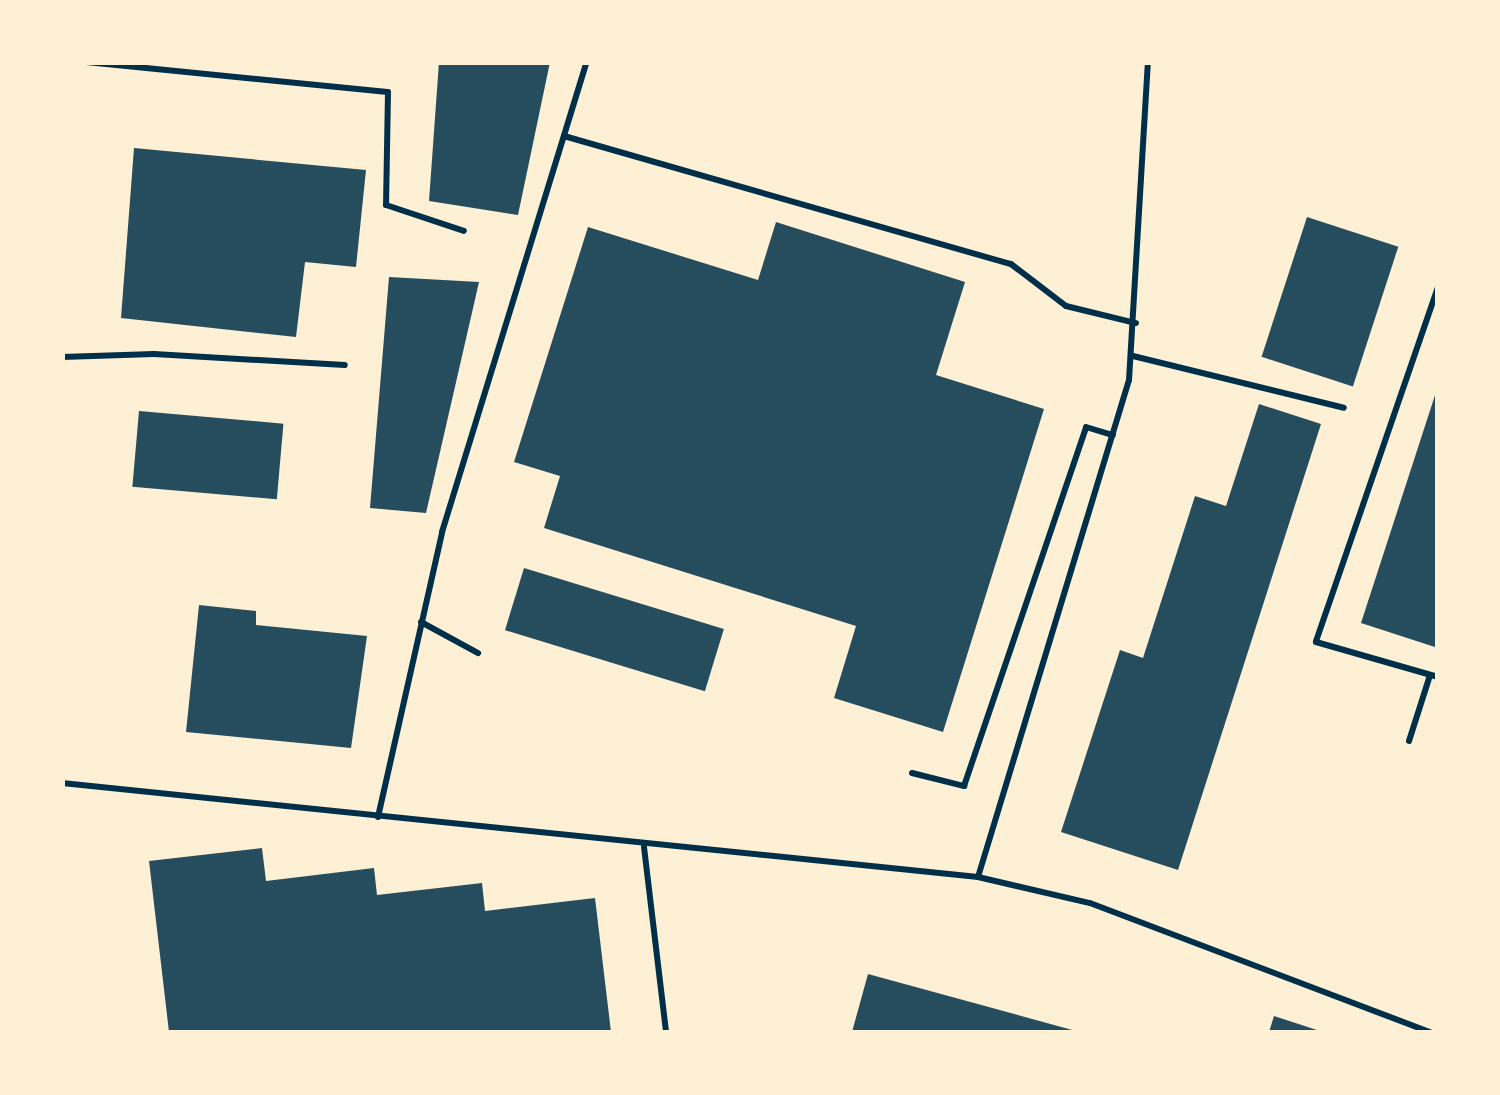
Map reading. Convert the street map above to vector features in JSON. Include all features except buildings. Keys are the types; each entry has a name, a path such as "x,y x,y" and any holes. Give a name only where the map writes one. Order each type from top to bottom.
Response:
{"lane":[{"path":"86,62 388,92 386,205 464,231"},
{"path":"378,818 421,622 587,62"},
{"path":"978,877 1113,435 1133,356 1148,62"},
{"path":"564,136 1011,264 1066,306 1136,323"},
{"path":"1408,741 1434,676 1316,642 1438,287"},
{"path":"62,356 154,354 345,366"},
{"path":"1133,356 1344,408"},
{"path":"912,773 964,786 1086,427 1113,435"},
{"path":"421,622 478,653"},
{"path":"62,783 644,847 978,877 1090,903 1430,1032"},
{"path":"644,847 666,1032"}]}
